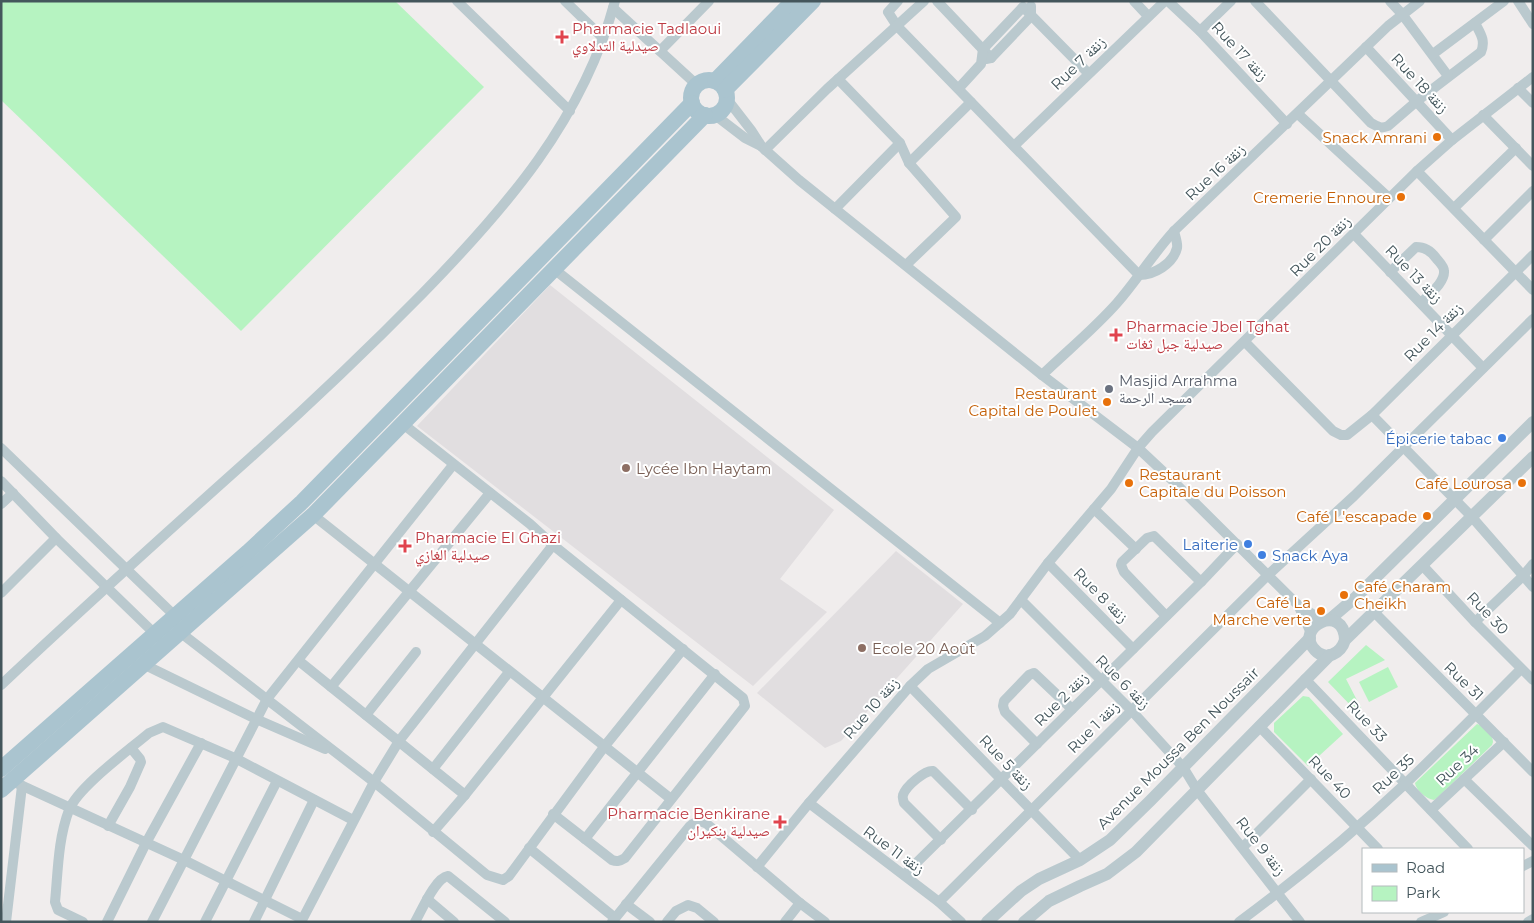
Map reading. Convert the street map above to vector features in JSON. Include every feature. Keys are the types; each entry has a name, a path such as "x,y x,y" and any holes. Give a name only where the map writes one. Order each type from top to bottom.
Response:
{"main road":[{"path":"9,782 145,665 313,515 554,269 710,115 723,109 722,90 793,1"},
{"path":"722,90 813,1"},
{"path":"710,115 694,109 691,96 693,90 702,81 722,90"},
{"path":"9,782 155,634 275,527 346,458 692,103"}],"street":[{"path":"458,1 570,111"},
{"path":"565,1 603,38"},
{"path":"660,51 709,1"},
{"path":"763,148 924,1"},
{"path":"937,1 986,56"},
{"path":"1134,1 1148,16"},
{"name":"Rue 7 زنقة","path":"1014,146 1164,1"},
{"name":"Rue 17 زنقة","path":"1168,1 1200,31 1287,124"},
{"path":"1200,31 1231,1"},
{"path":"1255,1 1372,123 1379,127 1388,126 1448,76 1481,52 1484,42 1474,23"},
{"path":"1390,1 1433,54 1448,76"},
{"name":"Rue 16 زنقة","path":"1042,375 1115,306 1157,250 1174,232 1366,47 1402,14 1420,1"},
{"path":"1433,54 1504,1"},
{"path":"1518,1 1533,24"},
{"path":"1,685 106,587 296,417 434,281 496,214 545,152 570,111 591,70 614,4 660,51 697,85"},
{"path":"894,5 889,15 897,26 1139,276 1152,274 1159,270 1168,260 1177,248 1174,232"},
{"path":"959,88 978,69 986,56 1030,8 1088,73"},
{"name":"Rue 18 زنقة","path":"1366,47 1452,140"},
{"name":"Rue 20 زنقة","path":"1138,448 1417,171 1452,140 1533,77"},
{"path":"838,79 900,143 909,163 956,217 906,265"},
{"path":"1518,88 1533,103"},
{"path":"722,90 763,148"},
{"path":"909,163 971,102"},
{"path":"1298,114 1389,198"},
{"path":"710,115 763,148 835,209 1042,375 1138,448 1297,604 1304,616 1314,649 1324,655 1330,655"},
{"path":"1483,115 1533,166"},
{"path":"835,209 900,143"},
{"path":"1454,208 1516,148"},
{"path":"1417,171 1533,290"},
{"path":"1484,240 1533,191"},
{"name":"Rue 13 زنقة","path":"1354,234 1483,368"},
{"path":"1390,272 1416,247 1425,248 1433,254 1444,268 1445,273 1442,280 1421,303"},
{"name":"Rue 14 زنقة","path":"1244,342 1333,431 1341,435 1347,435 1372,414 1533,255"},
{"path":"554,269 1000,623"},
{"path":"1268,574 1354,496 1533,319"},
{"path":"1372,414 1471,516 1533,587"},
{"path":"1310,636 1313,627 1326,620 1356,597 1533,422"},
{"path":"402,424 530,524 553,545 744,698 745,706 620,861 615,862 612,860 553,814"},
{"path":"1,448 175,616"},
{"name":"Rue 10 زنقة","path":"757,867 809,803 910,686 938,662 985,636 1021,600 1048,563 1119,478 1138,448"},
{"path":"1024,922 1049,902 1080,886 1097,880 1124,862 1305,679 1330,655 1340,650 1345,640 1533,457"},
{"path":"152,922 268,699 453,464"},
{"path":"1,481 56,538 155,634"},
{"path":"1,504 13,492"},
{"path":"331,687 490,493"},
{"path":"1094,509 1136,549"},
{"path":"313,515 671,799"},
{"path":"1166,616 1122,568 1122,562 1150,536 1157,537 1201,582"},
{"path":"1,593 56,538"},
{"name":"Rue 2 زنقة","path":"904,875 972,810 1237,544"},
{"path":"6,922 9,782 184,860 265,899 302,920 353,820 399,741 553,545"},
{"name":"Rue 8 زنقة","path":"1048,563 1133,649"},
{"path":"1475,622 1533,564"},
{"name":"Rue 30","path":"1423,566 1533,680"},
{"name":"Rue 1 زنقة","path":"939,902 1268,574"},
{"path":"434,832 621,600"},
{"name":"Rue 6 زنقة","path":"1021,600 1130,710 1182,767 1197,790"},
{"path":"1297,604 1326,620 1339,624 1343,629 1345,640"},
{"name":"Rue 31","path":"1374,612 1533,772"},
{"path":"181,633 374,782 487,875 503,880 509,876 604,747 684,649"},
{"name":"Avenue Moussa Ben Noussair","path":"987,922 1021,891 1040,879 1080,860 1110,840 1310,636"},
{"path":"366,715 416,652"},
{"path":"299,661 465,795"},
{"path":"145,665 256,719 338,755"},
{"name":"Rue 35","path":"1278,893 1405,784 1521,669"},
{"path":"433,769 509,672"},
{"path":"585,839 714,674"},
{"path":"1037,744 1005,712 1004,701 1029,676 1034,674 1039,676 1072,709"},
{"name":"Rue 33","path":"1305,679 1467,848"},
{"name":"Rue 5 زنقة","path":"910,686 1080,860"},
{"name":"Rue 40","path":"1259,726 1358,826 1377,848"},
{"path":"83,922 58,910 55,902 60,847 69,808 79,794 131,748 149,733 163,727 236,758 353,820"},
{"name":"Rue 34","path":"1431,810 1504,742"},
{"path":"107,922 146,843 201,743"},
{"path":"108,826 130,787 141,762 131,748"},
{"path":"941,840 904,802 902,797 904,792 924,772 933,771 972,810"},
{"path":"1243,847 1311,779"},
{"path":"1464,779 1533,846"},
{"path":"205,922 277,781"},
{"name":"Rue 9 زنقة","path":"1197,790 1300,922"},
{"path":"254,922 314,800"},
{"name":"Rue 11 زنقة","path":"809,803 939,902 961,922"},
{"path":"529,848 613,920 690,826 696,822 702,822 707,824 824,922"},
{"path":"420,920 427,899 441,879 448,876 505,922"},
{"path":"1239,922 1278,893"},
{"path":"427,899 454,922"},
{"path":"785,922 800,903"},
{"path":"626,904 650,922"},
{"path":"667,922 676,911 688,905 714,922"},
{"path":"1421,922 1440,915"},
{"path":"1528,922 1533,919"}],"shaded area":[{"name":"Lycée Ibn Haytam","path":"550,285 834,510 780,579 827,612 753,686 417,426"},
{"name":"Ecole 20 Août","path":"896,551 963,604 841,741 825,748 757,693"}],"green space":[{"path":"1,1 395,1 484,87 241,331 1,100"},
{"path":"1366,645 1385,660 1346,679 1361,708 1356,711 1328,682"},
{"path":"1388,667 1398,687 1369,702 1359,682"},
{"path":"1303,696 1309,697 1343,734 1308,766 1274,732 1274,723"},
{"path":"1477,724 1488,731 1493,739 1492,745 1438,797 1434,800 1425,796 1419,791 1415,783"}],"place":[{"name":"Pharmacie Tadlaoui صيدلية التدلاوي","path":"562,37"},
{"name":"Snack Amrani","path":"1437,137"},
{"name":"Cremerie Ennoure","path":"1401,197"},
{"name":"Pharmacie Jbel Tghat صيدلية جبل ثغات","path":"1116,335"},
{"name":"Masjid Arrahma مسجد الرحمة","path":"1109,389"},
{"name":"Restaurant Capital de Poulet","path":"1107,402"},
{"name":"Épicerie tabac","path":"1502,438"},
{"name":"Lycée Ibn Haytam","path":"626,468"},
{"name":"Restaurant Capitale du Poisson","path":"1129,483"},
{"name":"Café Lourosa","path":"1522,483"},
{"name":"Café L'escapade","path":"1427,516"},
{"name":"Laiterie","path":"1248,544"},
{"name":"Pharmacie El Ghazi صيدلية الغازي","path":"405,546"},
{"name":"Snack Aya","path":"1262,555"},
{"name":"Café Charam Cheikh","path":"1344,595"},
{"name":"Café La Marche verte","path":"1321,611"},
{"name":"Ecole 20 Août","path":"862,648"},
{"name":"Pharmacie Benkirane صيدلية بنكيران","path":"780,822"}]}
